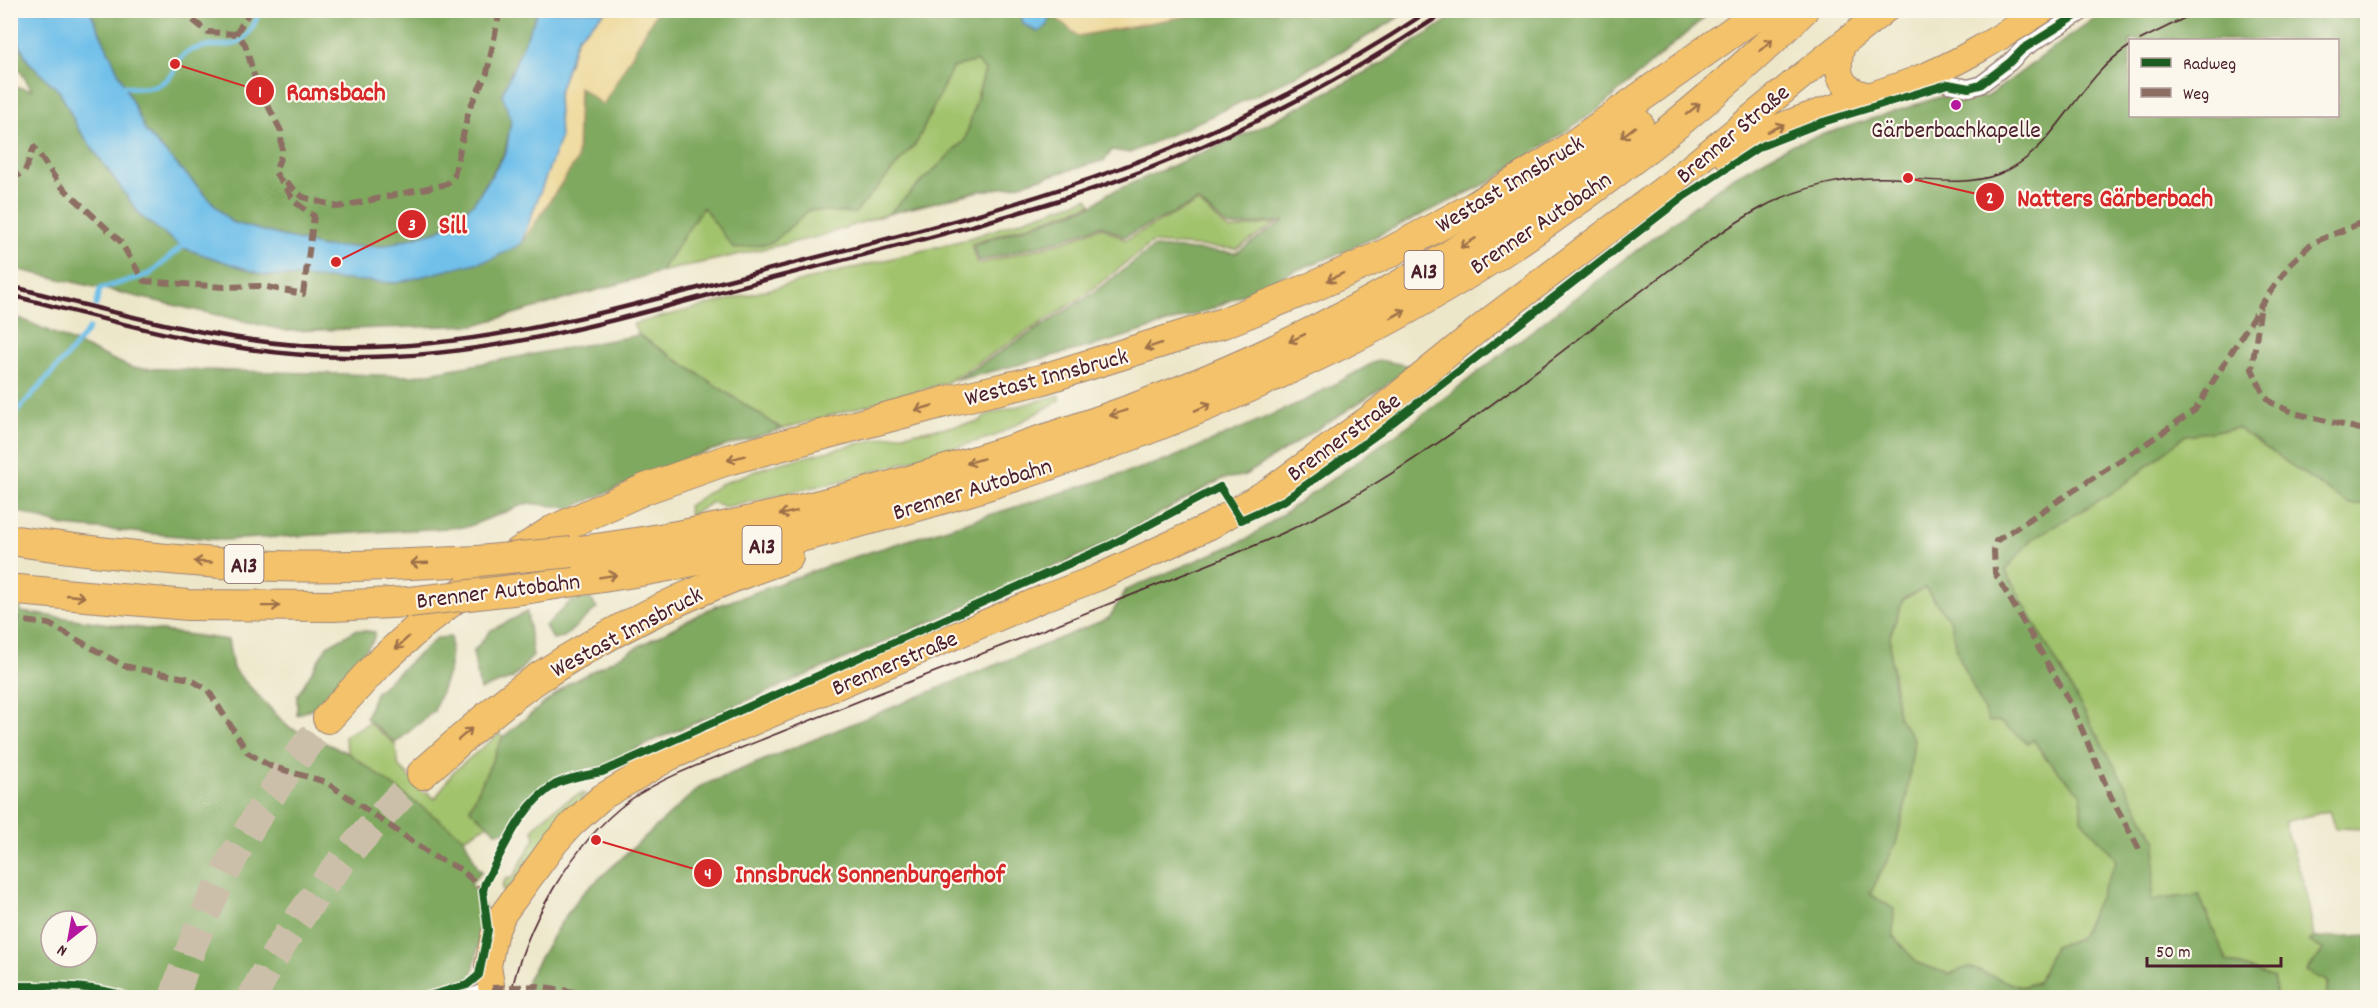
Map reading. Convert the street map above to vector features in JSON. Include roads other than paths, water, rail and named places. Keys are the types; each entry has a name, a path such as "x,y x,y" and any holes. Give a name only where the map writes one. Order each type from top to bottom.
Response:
{"highway":[{"name":"Brenner Autobahn","path":"10,540 106,553 279,566 370,566 478,561 572,552 707,531 822,506 905,483 1031,444 1170,395 1340,317 1400,284 1527,206 1628,132 1683,87 1765,10"},
{"name":"Westast Innsbruck","path":"328,718 375,667 420,626 487,573 552,531 645,489 728,460 952,400 1051,377 1223,323 1310,288 1388,253 1474,207 1561,154 1765,10"},
{"name":"Brenner Autobahn","path":"18,590 188,605 333,606 409,602 530,588 676,565 798,537 990,484 1105,446 1170,421 1341,344 1402,312 1548,220 1638,154 1728,80 1803,10"},
{"name":"Westast Innsbruck","path":"422,774 469,731 537,678 632,623 739,573 990,484"}],"main road":[{"name":"Brenner Straße","path":"1669,185 1886,10"},
{"path":"1842,45 1837,68 1842,81 1852,91 1872,96 1939,69 1971,53 2043,10"},
{"name":"Brenner Straße","path":"1669,185 1733,148 1776,129 1872,96"},
{"name":"Brennerstraße","path":"485,994 539,865 572,824 602,797 670,757 1044,598 1190,518 1292,458 1441,359 1669,185"}],"street":[{"path":"1939,69 1948,84 1969,88 1980,85 2023,49 2085,10"}],"water":[{"path":"11,10 90,11 146,132 231,222 322,247 382,246 438,231 474,203 506,153 511,120 502,94 538,11 606,11 577,38 558,95 560,139 521,244 492,259 396,283 264,275 183,248 141,216 78,128 60,92 28,61 11,26"},
{"path":"1021,10 1055,11 1049,12 1048,25 1038,32 1023,24"}],"waterway":[{"path":"118,84 146,88 165,81 186,53 198,48 237,43 253,27 260,10"},
{"path":"96,305 100,289 150,274 187,242"},
{"path":"10,419 89,329"}],"tunnel":[{"path":"174,998 202,922 237,850 279,782 328,718"},
{"path":"252,998 287,936 328,879 350,851 422,774"}],"tram line":[{"path":"2142,39 2201,10"},
{"path":"510,998 526,943 539,915 570,863 609,818 642,792 709,761 1245,550 1329,510 1375,484 1463,425 1691,254 1768,204 1802,190 1856,179 1973,180 1999,174 2019,164 2051,133 2095,77 2111,60 2129,47"}],"railway":[{"path":"10,286 211,334 292,345 386,347 438,343 541,326 592,315 932,227 1026,200 1118,169 1199,136 1278,99 1356,57 1430,10"},
{"path":"10,295 176,336 260,351 345,357 396,356 498,345 598,324 952,231 1034,208 1124,178 1173,159 1268,115 1360,65 1448,10"}],"place":[{"name":"Ramsbach","path":"175,64"},
{"name":"Gärberbachkapelle","path":"1956,105"},
{"name":"Natters Gärberbach","path":"1908,178"},
{"name":"Sill","path":"336,262"},
{"name":"Innsbruck Sonnenburgerhof","path":"596,840"}]}
